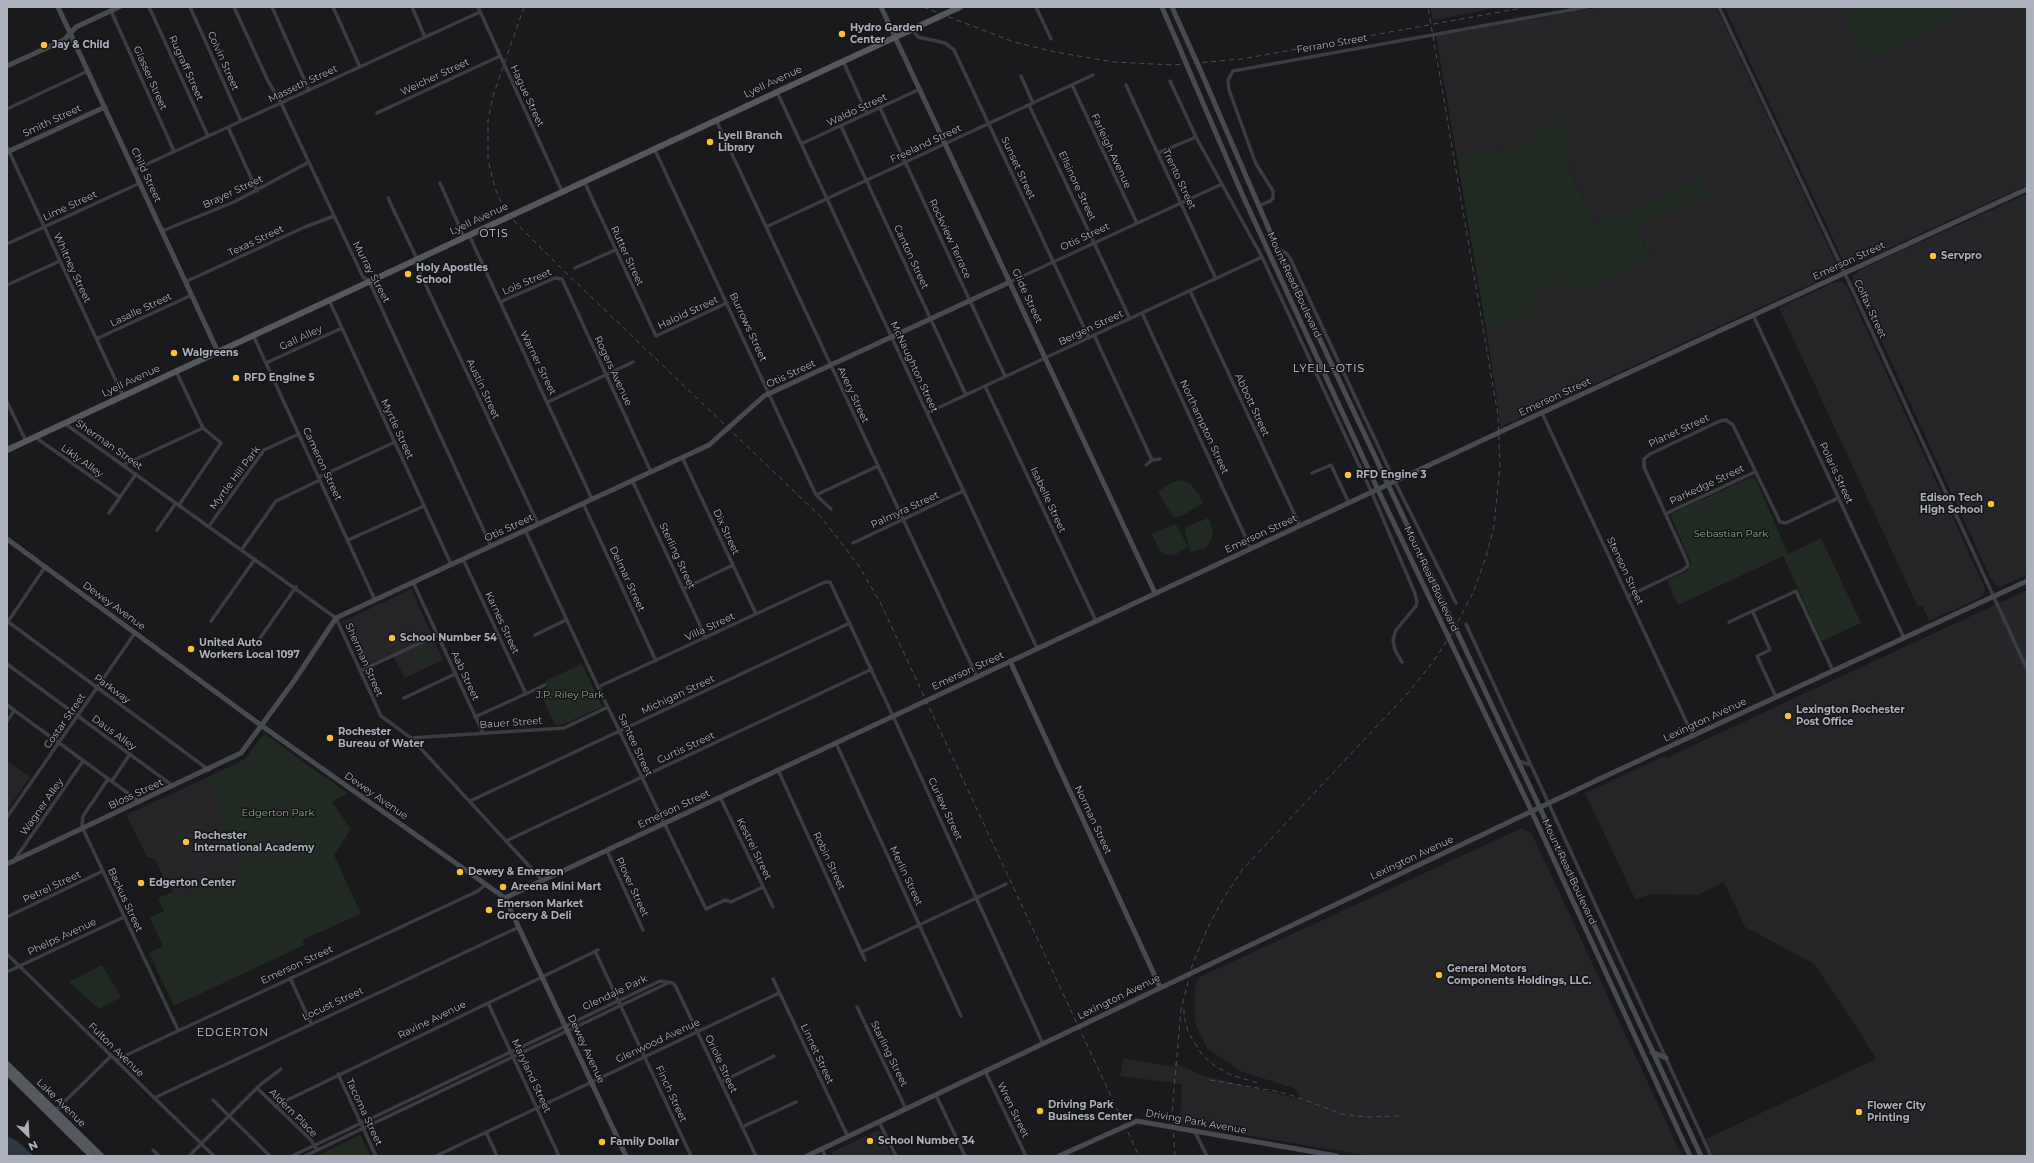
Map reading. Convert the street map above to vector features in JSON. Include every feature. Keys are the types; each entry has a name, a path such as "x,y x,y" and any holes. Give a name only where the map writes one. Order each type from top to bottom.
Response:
{"main road":[{"name":"Lyell Avenue","path":"10,449 654,148 960,7"},
{"path":"7,443 10,449"},
{"name":"Lake Avenue","path":"7,1064 92,1156"},
{"name":"Lake Avenue","path":"7,1072 101,1156"}],"street":[{"name":"Child Street","path":"58,7 218,352"},
{"path":"7,66 64,40 76,27 119,7"},
{"name":"Rugraff Street","path":"149,7 208,136"},
{"name":"Colvin Street","path":"190,7 241,121"},
{"name":"Murray Street","path":"234,7 363,278 369,281 491,546"},
{"path":"272,7 309,90"},
{"path":"333,7 360,67"},
{"path":"412,7 425,37"},
{"name":"Hague Street","path":"478,7 562,191"},
{"name":"Glide Street","path":"881,7 1155,593"},
{"path":"1036,7 1051,39"},
{"name":"Mount Read Boulevard","path":"1162,7 1242,194 1378,490 1532,812 1690,1156"},
{"name":"Mount Read Boulevard","path":"1172,7 1277,248 1540,808 1701,1156"},
{"name":"Ferrano Street","path":"1259,206 1273,198 1273,191 1258,169 1229,90 1228,80 1233,71 1587,7"},
{"name":"Colfax Street","path":"1720,7 1845,273 2027,669"},
{"name":"Glasser Street","path":"111,11 174,151"},
{"name":"Masseth Street","path":"134,170 480,12"},
{"name":"Sunset Street","path":"912,29 919,38 945,43 952,48 1088,338"},
{"name":"Weicher Street","path":"377,113 500,56"},
{"path":"843,61 867,114"},
{"path":"7,109 88,72"},
{"name":"Freeland Street","path":"766,227 1093,75"},
{"name":"Ellsinore Street","path":"1021,76 1031,104 1130,319"},
{"name":"Mount Read Boulevard","path":"1170,81 1196,136 1262,257 1372,493 1416,597 1416,606 1394,636 1393,645 1402,662"},
{"name":"Farleigh Avenue","path":"1072,85 1137,223"},
{"name":"Trento Street","path":"1126,85 1216,279"},
{"name":"Waldo Street","path":"801,144 920,89"},
{"name":"McNaughton Street","path":"776,92 1037,648"},
{"name":"Smith Street","path":"8,150 105,107"},
{"name":"Rockview Terrace","path":"880,108 1005,376"},
{"name":"Avery Street","path":"716,120 977,677"},
{"name":"Canton Street","path":"841,126 966,395"},
{"path":"228,127 257,191"},
{"path":"1158,153 1196,136"},
{"name":"Burrows Street","path":"654,148 816,495 831,509"},
{"name":"Whitney Street","path":"8,150 123,396"},
{"name":"Brayer Street","path":"162,231 234,202 309,162"},
{"name":"Rutter Street","path":"584,182 656,336"},
{"name":"Lime Street","path":"7,244 140,183"},
{"name":"Warner Street","path":"440,183 500,302 592,499"},
{"name":"Otis Street","path":"336,618 715,441 762,398 770,394 1222,184"},
{"name":"Emerson Street","path":"505,898 1155,593 2027,190"},
{"path":"1242,194 1252,204 1259,206 1257,226"},
{"name":"Austin Street","path":"388,198 415,260 538,524"},
{"name":"Texas Street","path":"185,282 304,227 334,216"},
{"name":"Mount Read Boulevard","path":"1277,248 1287,254 1290,258 1395,482 1456,603"},
{"path":"575,268 615,250"},
{"name":"Bergen Street","path":"927,413 1262,257"},
{"path":"7,285 60,261"},
{"name":"Lois Street","path":"500,302 555,278 561,278"},
{"name":"Rogers Avenue","path":"561,278 651,472"},
{"name":"Abbott Street","path":"1190,290 1300,526"},
{"name":"Lasalle Street","path":"96,339 192,295"},
{"name":"Myrtle Street","path":"329,300 451,564"},
{"name":"Haloid Street","path":"656,336 727,303"},
{"name":"Northampton Street","path":"1142,313 1251,549"},
{"name":"Polaris Street","path":"1753,316 1904,638"},
{"name":"Gall Alley","path":"266,363 342,328"},
{"name":"Cameron Street","path":"253,335 375,600"},
{"path":"1094,335 1152,460"},
{"path":"548,402 633,362"},
{"path":"157,530 221,445 220,441 202,428 176,371"},
{"name":"Isabelle Street","path":"986,386 1096,621"},
{"path":"7,402 26,441"},
{"name":"Stenson Street","path":"1542,413 1693,736"},
{"name":"Planet Street","path":"1628,596 1687,568 1687,561 1643,464 1644,459 1650,454 1720,421 1726,420 1733,425 1780,522 1786,523 1838,498"},
{"name":"Sherman Street","path":"64,423 296,587 336,618 381,716 411,738 543,881"},
{"path":"123,465 202,428"},
{"name":"Myrtle Hill Park","path":"209,526 262,453 267,448 299,434"},
{"name":"Likly Alley","path":"35,437 120,497"},
{"path":"242,549 276,501 395,442"},
{"name":"Dix Street","path":"682,457 756,614"},
{"path":"1146,465 1152,460 1160,459"},
{"path":"1312,473 1331,465 1349,503"},
{"path":"816,495 878,466"},
{"name":"Parkedge Street","path":"1665,514 1755,472"},
{"path":"109,513 136,474"},
{"name":"Sterling Street","path":"632,480 706,638"},
{"name":"Palmyra Street","path":"853,543 963,491"},
{"name":"Delmar Street","path":"583,503 656,660"},
{"path":"348,540 424,506"},
{"name":"Santee Street","path":"525,530 641,778 706,909 725,900 731,902 763,887"},
{"name":"Dewey Avenue","path":"7,539 262,726 505,898 626,1156"},
{"path":"210,622 255,559"},
{"name":"Karnes Street","path":"463,559 526,694"},
{"path":"683,589 733,565"},
{"path":"7,622 46,567"},
{"name":"Lexington Avenue","path":"807,1156 1044,1044 1160,987 1776,697 2027,581"},
{"name":"Aab Street","path":"413,582 483,733"},
{"name":"Villa Street","path":"598,687 825,582 830,582"},
{"name":"Curlew Street","path":"830,582 894,716 1044,1044"},
{"path":"255,645 296,587"},
{"path":"1729,622 1796,591 1833,671"},
{"path":"1753,612 1770,650 1757,656 1776,697"},
{"name":"Bloss Street","path":"7,864 209,770 242,753 336,618"},
{"path":"535,635 566,620"},
{"name":"Parkway","path":"7,622 209,770"},
{"name":"Michigan Street","path":"470,801 850,623"},
{"name":"Mount Read Boulevard","path":"1466,624 1548,805 1711,1156"},
{"name":"Costar Street","path":"7,818 135,633"},
{"path":"360,671 437,635"},
{"name":"Norman Street","path":"1010,661 1160,987"},
{"name":"Daus Alley","path":"7,664 173,786"},
{"name":"Curtis Street","path":"506,842 872,669"},
{"path":"404,698 455,674"},
{"path":"475,717 545,685"},
{"path":"7,705 140,802"},
{"name":"Bauer Street","path":"411,738 564,728 608,707"},
{"path":"7,721 14,711"},
{"name":"Merlin Street","path":"836,743 961,1016"},
{"path":"83,829 81,822 83,816 130,754"},
{"name":"Wagner Alley","path":"14,861 83,761"},
{"path":"1518,761 1531,765"},
{"name":"Robin Street","path":"778,770 865,960"},
{"name":"Kestrel Street","path":"720,797 773,908"},
{"name":"Backus Street","path":"83,829 178,1030"},
{"name":"Plover Street","path":"607,851 643,930"},
{"name":"Petrel Street","path":"7,917 103,871"},
{"path":"862,952 1006,884"},
{"name":"Emerson Street","path":"116,1061 122,1056 478,891 485,885"},
{"name":"Phelps Avenue","path":"7,972 124,917"},
{"name":"Locust Street","path":"154,1098 311,1023 519,927"},
{"name":"Ravine Avenue","path":"275,1106 338,1074 596,951"},
{"name":"Finch Street","path":"596,951 691,1156"},
{"name":"Fulton Avenue","path":"7,954 214,1156"},
{"path":"290,978 311,1023"},
{"name":"Linnet Street","path":"774,979 779,993 848,1137"},
{"name":"Glendale Park","path":"305,1156 513,1057 618,1001 659,982 669,983"},
{"name":"Glendale Park","path":"292,1156 511,1052 621,1006 669,983"},
{"name":"Oriole Street","path":"669,983 676,987 756,1156"},
{"name":"Glenwood Avenue","path":"436,1156 779,993"},
{"name":"Maryland Street","path":"488,1003 559,1156"},
{"name":"Starling Street","path":"857,1007 906,1109"},
{"path":"1652,1052 1666,1058"},
{"path":"53,1113 111,1056"},
{"path":"721,1082 774,1056"},
{"path":"189,1156 257,1088 281,1068"},
{"name":"Wren Street","path":"985,1071 1026,1156"},
{"name":"Tacoma Street","path":"338,1074 376,1156"},
{"name":"Aldern Place","path":"257,1088 314,1145 317,1150"},
{"path":"936,1095 965,1156"},
{"path":"213,1100 270,1156"},
{"path":"742,1127 796,1102"},
{"name":"Driving Park Avenue","path":"1059,1156 1135,1121 1194,1130 1314,1154 1337,1156"},
{"path":"879,1122 896,1156"},
{"path":"1194,1130 1206,1156"},
{"path":"486,1132 497,1156"},
{"path":"822,1149 825,1156"},
{"path":"153,1150 159,1156"}],"shaded area":[{"path":"1430,7 1501,7 1433,20"},
{"path":"1602,7 1716,7 1836,263 1836,269 1833,274 1501,427 1487,334 1538,311 1531,295 1557,284 1590,288 1651,259 1636,228 1707,195 1700,179 1638,208 1626,211 1596,224 1568,166 1573,141 1558,110 1536,135 1504,152 1488,149 1457,157 1436,36"},
{"path":"1724,7 2027,7 2027,185 1852,265 1847,264 1842,258"},
{"path":"2027,194 2027,575 2000,587 1995,585 1992,581 1853,276 1859,270"},
{"path":"1841,281 1846,285 1985,588 1984,594 1979,598 1929,621 1922,605 1918,607 1779,308 1835,282"},
{"name":"School Number 54","path":"411,589 443,660 405,678 392,654 363,667 342,622"},
{"path":"2027,590 2027,1156 1714,1156 1706,1139 1876,1059 1854,1023 1814,964 1745,927 1724,882 1698,895 1653,894 1635,899 1585,793 1665,756 1666,758"},
{"path":"7,761 30,777 7,810"},
{"name":"Rochester International Academy","path":"206,778 224,817 225,828 244,869 177,900 171,887 168,888 155,859 147,857 126,815"},
{"path":"1522,828 1532,834 1682,1156 1371,1156 1180,1124 1182,1084 1120,1076 1124,1058 1174,1067 1174,1062 1201,1075 1300,1099 1296,1089 1240,1071 1207,1048 1195,1023 1195,986 1199,977"},
{"name":"School Number 34","path":"879,1130 892,1156 834,1156 832,1152"},
{"path":"7,1136 17,1141 34,1156 7,1156"}],"green space":[{"path":"1841,7 1954,7 1959,19 1866,60"},
{"path":"1558,110 1573,141 1568,167 1596,224 1626,211 1638,208 1700,179 1708,195 1636,228 1651,260 1590,288 1557,284 1531,295 1539,311 1487,334 1457,157 1488,149 1504,152 1536,135"},
{"name":"Sebastian Park","path":"1752,477 1756,480 1788,554 1821,538 1861,623 1822,641 1783,556 1678,605 1667,581 1686,572 1690,568 1691,563 1671,516 1673,513"},
{"path":"1180,480 1190,483 1203,503 1180,517 1173,517 1158,492 1167,485"},
{"path":"1209,518 1213,533 1211,541 1205,548 1190,552 1185,531 1187,526"},
{"path":"1173,525 1177,526 1188,547 1176,554 1167,555 1160,551 1152,534"},
{"path":"423,648 427,648 434,664 423,669 413,653"},
{"name":"J.P. Riley Park","path":"582,664 602,707 566,723 555,725 540,692 548,688 545,681"},
{"name":"Edgerton Park","path":"263,735 266,735 347,793 332,802 351,829 334,855 361,914 302,940 304,945 174,1006 149,953 163,946 150,918 164,911 158,898 173,892 177,900 244,869 225,828 224,817 206,778 245,759"},
{"path":"102,965 121,997 99,1009 69,982"},
{"path":"360,1135 370,1156 324,1156 321,1154"}],"railway":[{"path":"524,7 493,96 488,120 488,160 495,188 500,200 515,222 560,267 821,517 859,566 880,602 1139,1156"},
{"path":"923,7 1014,42 1055,52 1114,62 1173,65 1242,59 1527,7"},
{"path":"1175,1156 1172,1112 1181,1010 1192,966 1207,929 1223,899 1242,870 1407,694 1433,662 1452,633 1473,593 1486,557 1494,526 1500,466 1498,415 1428,7"},
{"path":"1184,1009 1188,1032 1203,1056 1215,1066 1231,1075 1258,1083"},
{"path":"1210,1080 1275,1091 1297,1097 1342,1114 1366,1117 1400,1116"}],"place":[{"name":"Hydro Garden Center","path":"842,34"},
{"name":"Jay & Child","path":"44,45"},
{"name":"Lyell Branch Library","path":"710,142"},
{"name":"Servpro","path":"1933,256"},
{"name":"Holy Apostles School","path":"408,274"},
{"name":"Walgreens","path":"174,353"},
{"name":"RFD Engine 5","path":"236,378"},
{"name":"RFD Engine 3","path":"1348,475"},
{"name":"Edison Tech High School","path":"1991,504"},
{"name":"School Number 54","path":"392,638"},
{"name":"United Auto Workers Local 1097","path":"191,649"},
{"name":"Lexington Rochester Post Office","path":"1788,716"},
{"name":"Rochester Bureau of Water","path":"330,738"},
{"name":"Rochester International Academy","path":"186,842"},
{"name":"Dewey & Emerson","path":"460,872"},
{"name":"Edgerton Center","path":"141,883"},
{"name":"Areena Mini Mart","path":"503,887"},
{"name":"Emerson Market Grocery & Deli","path":"489,910"},
{"name":"General Motors Components Holdings, LLC.","path":"1439,975"},
{"name":"Driving Park Business Center","path":"1040,1111"},
{"name":"Flower City Printing","path":"1859,1112"},
{"name":"School Number 34","path":"870,1141"},
{"name":"Family Dollar","path":"602,1142"}],"district":[{"name":"OTIS","path":"494,234"},
{"name":"LYELL-OTIS","path":"1329,369"},
{"name":"EDGERTON","path":"233,1033"}]}
